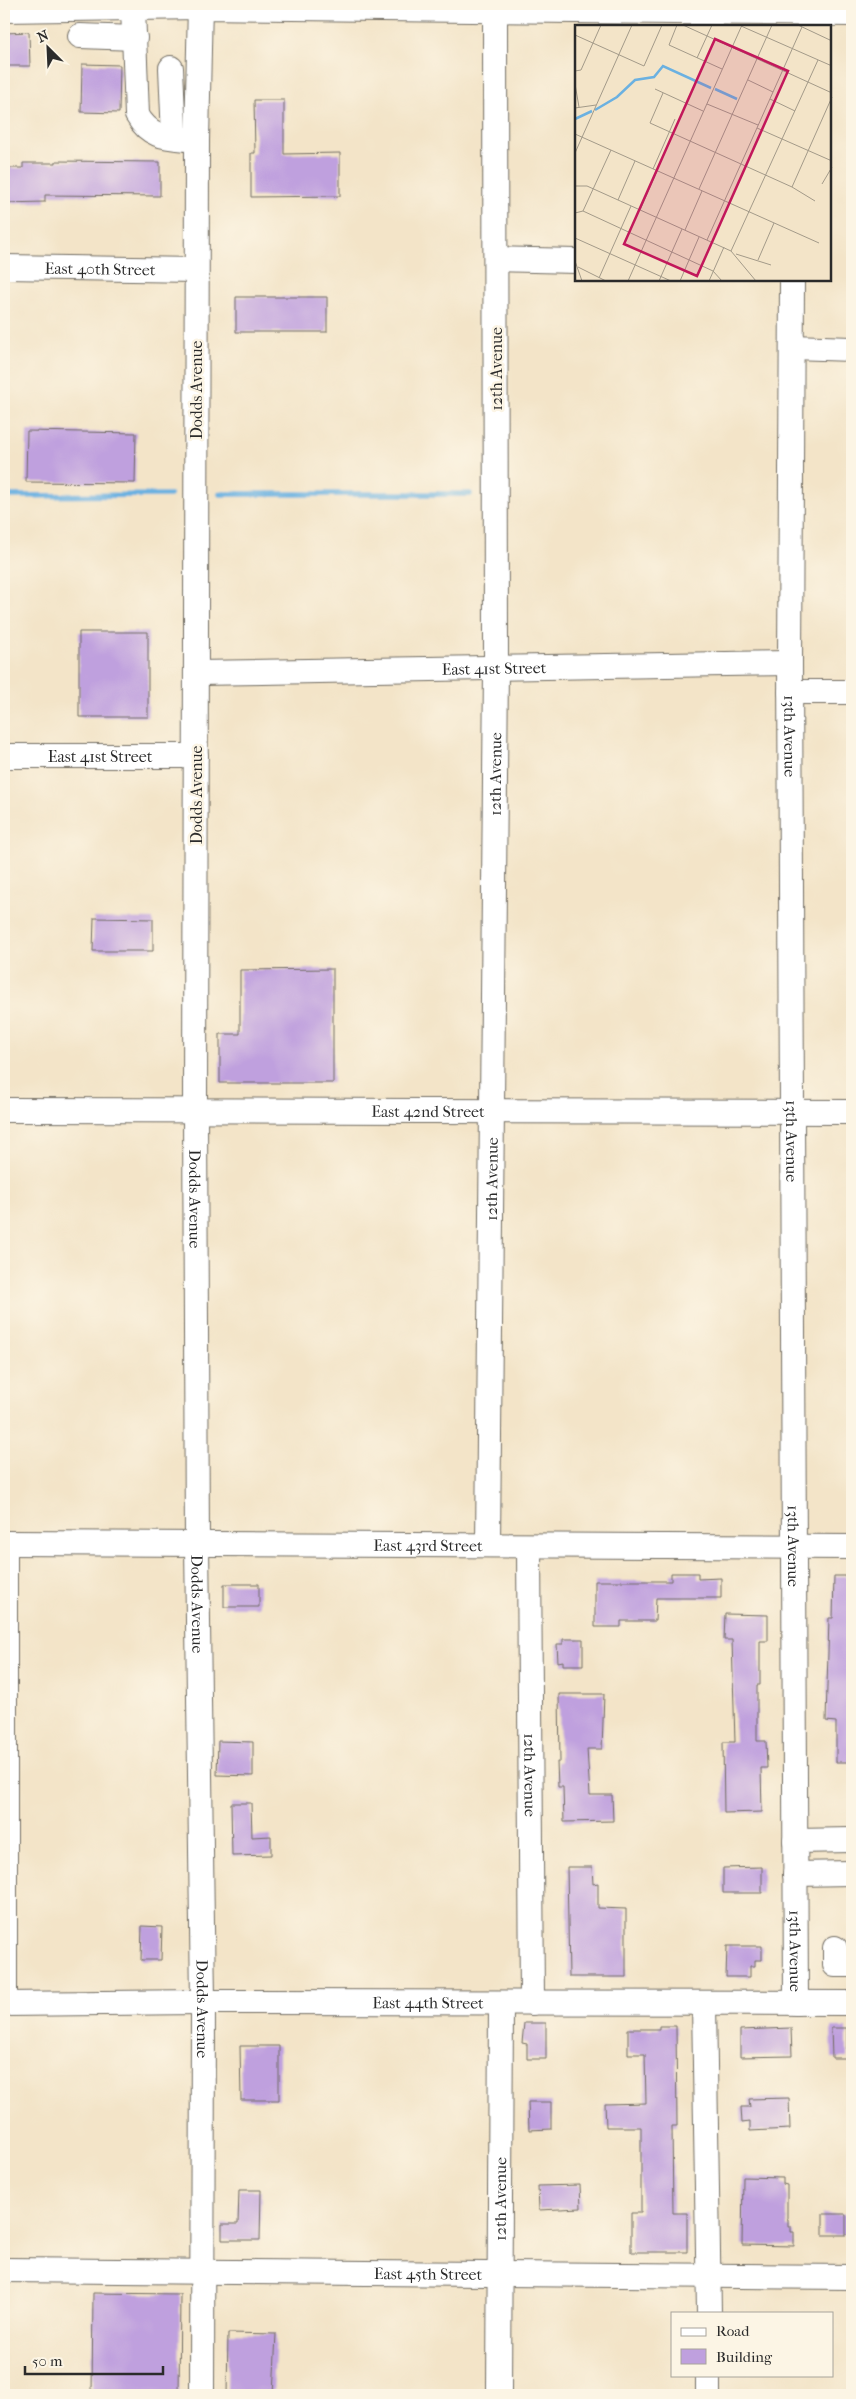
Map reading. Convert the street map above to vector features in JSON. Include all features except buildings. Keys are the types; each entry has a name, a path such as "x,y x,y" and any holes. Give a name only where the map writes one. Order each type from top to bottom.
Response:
{"street":[{"path":"4,10 200,5 495,7 852,14"},
{"name":"Dodds Avenue","path":"200,5 199,68 186,139 196,270 195,1112 197,1544 203,2002 202,2395"},
{"name":"12th Avenue","path":"488,1545 494,1110 496,668 495,7"},
{"path":"133,8 136,115 143,127 156,135 186,139 171,68"},
{"path":"80,36 135,38"},
{"path":"136,67 199,68"},
{"path":"496,259 575,261"},
{"name":"East 40th Street","path":"4,267 196,270"},
{"name":"13th Avenue","path":"792,281 790,692 796,2003"},
{"path":"792,348 852,349"},
{"name":"East 41st Street","path":"196,673 790,663"},
{"path":"790,692 852,692"},
{"name":"East 41st Street","path":"4,756 196,756"},
{"name":"East 42nd Street","path":"4,1110 195,1112 494,1110 852,1112"},
{"path":"5,1543 5,2004"},
{"name":"East 43rd Street","path":"5,1543 852,1548"},
{"name":"12th Avenue","path":"529,1546 532,2003"},
{"path":"795,1841 852,1840"},
{"path":"796,1874 852,1872"},
{"path":"835,1948 835,1965 852,1965"},
{"name":"East 44th Street","path":"5,2004 203,2002 852,2003"},
{"name":"12th Avenue","path":"499,2395 501,2003"},
{"path":"704,2003 709,2312"},
{"name":"East 45th Street","path":"4,2270 852,2277"},
{"path":"708,2376 708,2395"}],"waterway":[{"path":"220,494 470,494"},
{"path":"4,496 170,495"}]}
